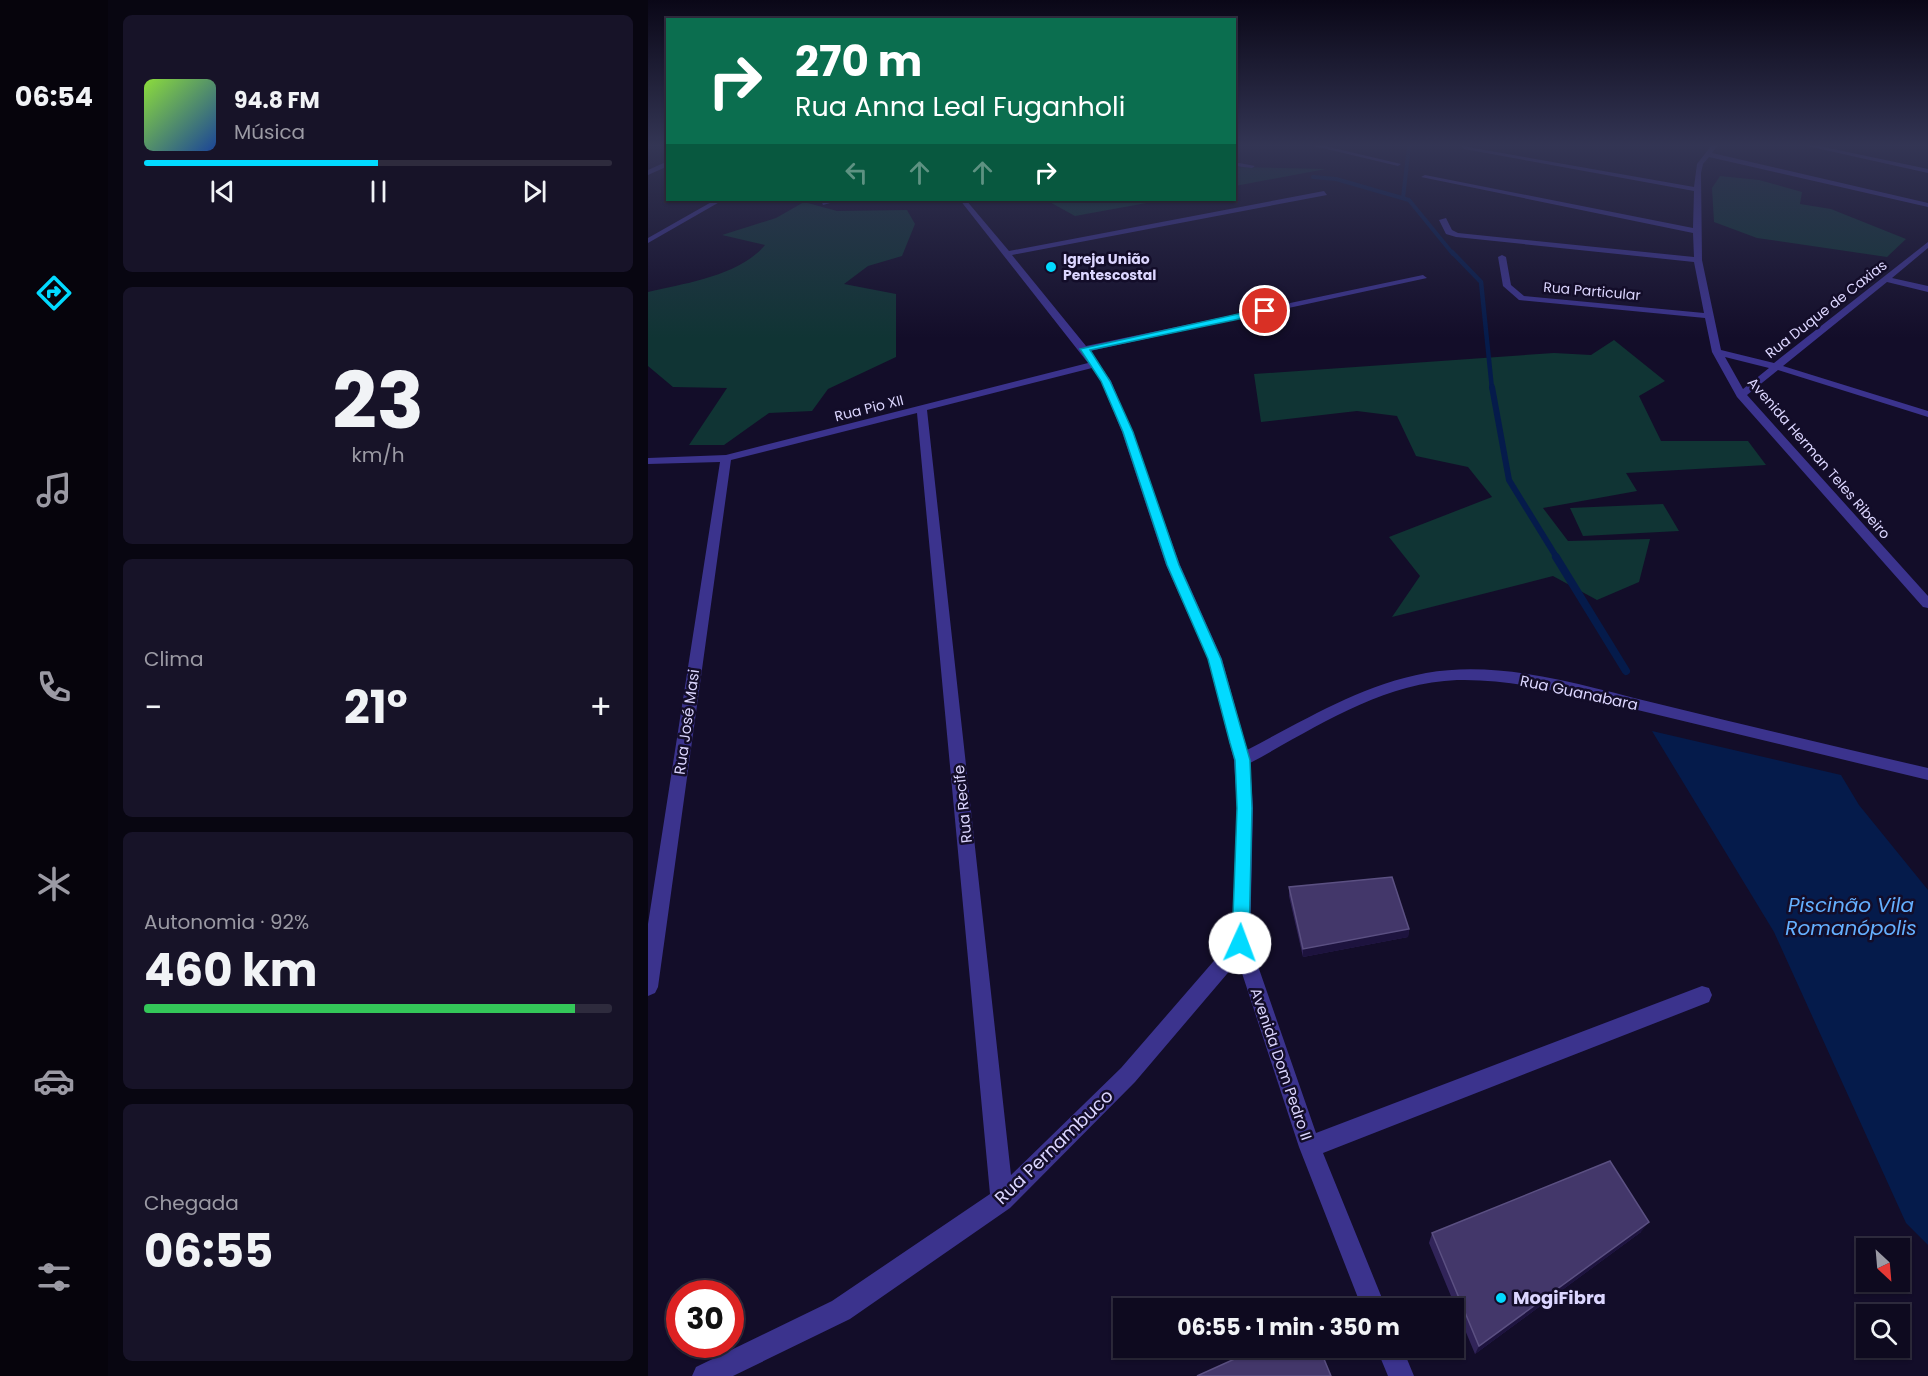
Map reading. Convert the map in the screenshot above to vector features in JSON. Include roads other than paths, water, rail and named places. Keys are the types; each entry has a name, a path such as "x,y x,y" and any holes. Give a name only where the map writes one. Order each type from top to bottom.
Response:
{"street":[{"path":"648,241 701,210"},
{"name":"Avenida Dom Pedro II","path":"971,210 1084,349 1106,381 1128,432 1173,565 1215,659 1242,760 1245,808 1240,943 1310,1147 1370,1298"},
{"path":"1007,254 1235,210"},
{"path":"1592,210 1697,231"},
{"name":"Avenida Herman Teles Ribeiro","path":"1698,210 1698,260 1717,352 1742,395 1928,604"},
{"path":"1443,220 1449,232 1456,235 1698,260"},
{"name":"Rua Duque de Caxias","path":"1742,395 1774,366 1887,279 1928,244"},
{"name":"Rua Particular","path":"1502,256 1507,286 1522,298 1709,316"},
{"path":"1084,349 1423,278"},
{"path":"1887,279 1928,289"},
{"path":"1717,352 1774,366 1928,414"},
{"name":"Rua Pio XII","path":"648,461 726,458 922,410 1095,364"},
{"name":"Rua Recife","path":"922,410 1002,1200"},
{"name":"Rua José Masi","path":"648,987 726,458"},
{"name":"Rua Guanabara","path":"1242,760 1322,715 1369,694 1427,678 1469,675 1544,683 1928,774"},
{"name":"Rua Pernambuco","path":"705,1376 841,1310 1002,1200 1128,1075 1240,943"},
{"path":"1310,1147 1702,995"},
{"path":"1394,1358 1401,1376"}],"water":[{"name":"Piscinão Vila Romanópolis","path":"1652,731 1841,775 1859,805 1928,890 1928,1245 1906,1223 1774,932"}],"waterway":[{"path":"1417,210 1453,254"},
{"path":"1452,252 1481,282 1492,389"},
{"path":"1492,387 1509,480 1557,558"},
{"path":"1556,557 1626,671"}],"place":[{"name":"Igreja União Pentescostal","path":"1051,267"},
{"name":"MogiFibra","path":"1501,1298"}]}
